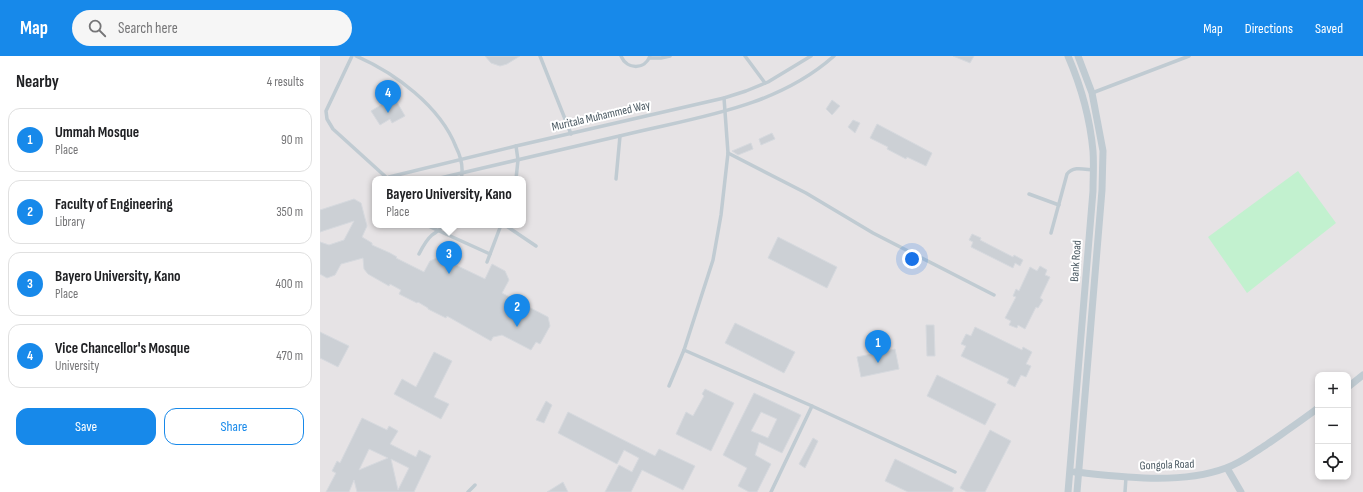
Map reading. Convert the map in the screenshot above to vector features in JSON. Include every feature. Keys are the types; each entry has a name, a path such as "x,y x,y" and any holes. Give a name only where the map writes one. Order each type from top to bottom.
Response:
{"street":[{"name":"Bank Road","path":"1068,56 1079,84 1087,113 1093,152 1093,191 1068,492"},
{"path":"1077,492 1080,472 1102,190 1103,151 1092,93 1078,56"},
{"path":"1351,385 1363,375"},
{"name":"Gongola Road","path":"1069,471 1126,477 1178,478 1208,473 1227,468 1248,457 1315,410"},
{"path":"1227,468 1241,492"}],"lane":[{"path":"352,56 326,111 327,119 333,129 386,176"},
{"path":"356,56 402,83 421,99 445,124 462,159 462,176"},
{"path":"540,56 571,134"},
{"path":"621,56 626,63 634,67 643,65 650,57 661,58 670,56"},
{"path":"745,56 765,83"},
{"name":"Muritala Muhammed Way","path":"396,176 516,146 724,98 765,83 811,56"},
{"path":"450,176 746,106 777,93 802,79 834,56"},
{"path":"1092,93 1189,56"},
{"path":"669,386 684,350 714,260 728,153 724,98"},
{"path":"616,179 620,136"},
{"path":"516,146 518,160 516,176"},
{"path":"728,153 806,193 873,233 994,295"},
{"path":"1051,232 1067,174 1071,170 1093,170"},
{"path":"1029,194 1058,205"},
{"path":"432,228 490,254"},
{"path":"419,254 431,236 442,228"},
{"path":"487,262 500,228"},
{"path":"509,228 536,246"},
{"path":"684,350 812,406 955,472"},
{"path":"771,492 812,406"},
{"path":"1125,492 1126,477"},
{"path":"468,492 475,485"}],"shaded area":[{"path":"320,56 1363,56 1363,492 320,492"}],"green space":[{"path":"1298,171 1336,223 1247,293 1208,237"}],"building":[{"path":"485,56 520,56 507,64 500,66 491,63"},
{"path":"953,56 974,56 970,63"},
{"path":"394,97 405,116 392,123 390,119 380,125 371,111"},
{"path":"832,100 840,106 832,115 826,109"},
{"path":"853,120 860,123 855,133 848,127"},
{"path":"877,124 932,153 926,166 907,157 906,159 887,149 888,147 870,138"},
{"path":"772,133 775,139 761,145 759,139"},
{"path":"751,143 753,149 738,155 732,151"},
{"path":"354,199 361,203 367,226 362,237 372,243 372,245 424,272 430,261 439,257 485,279 492,264 505,271 509,280 502,293 548,317 550,326 540,344 536,342 531,350 502,335 493,337 491,341 447,316 446,318 418,302 417,303 399,294 401,290 390,284 389,286 368,274 364,269 363,258 341,264 335,275 327,278 320,274 320,242 329,245 344,240 354,221 320,232 320,210"},
{"path":"972,234 981,238 980,240 1013,257 1014,255 1023,260 1020,266 1015,263 1013,268 971,247 973,242 969,240"},
{"path":"778,237 837,267 827,288 768,258"},
{"path":"1040,266 1047,270 1045,275 1050,277 1040,298 1043,300 1038,308 1036,307 1025,329 1018,325 1017,328 1009,325 1011,321 1005,318 1016,297 1013,296 1016,289 1019,291 1030,267 1037,271"},
{"path":"735,323 795,352 784,373 725,343"},
{"path":"926,325 934,325 935,356 927,356"},
{"path":"975,327 1022,350 1023,347 1032,352 1026,364 1031,366 1026,377 1021,375 1015,387 1007,383 1009,379 961,356 966,346 961,344 966,334 971,336"},
{"path":"320,332 349,346 338,367 320,358"},
{"path":"895,349 899,369 861,377 857,357"},
{"path":"434,352 452,361 434,397 449,404 441,419 394,394 402,379 416,387"},
{"path":"937,375 996,404 985,425 927,396"},
{"path":"705,389 734,403 711,451 676,434 686,412 693,416 704,396 702,394"},
{"path":"754,393 801,415 782,453 759,442 755,455 771,464 757,492 749,492 738,486 747,468 723,455","holes":["761,412 777,419 768,438 751,431"]},
{"path":"546,401 552,405 544,423 536,420"},
{"path":"568,412 655,456 659,449 695,466 683,490 642,470 631,492 605,492 619,465 632,472 639,458 624,450 617,464 558,433"},
{"path":"362,418 387,430 389,426 398,431 390,444 416,457 419,450 431,456 414,492 357,492 354,480 349,492 326,492 336,473 332,471 337,461 340,463","holes":["369,449 388,458 359,470","391,459 409,468 398,490"]},
{"path":"990,430 1011,441 985,492 967,492 960,488"},
{"path":"813,438 818,441 805,468 799,464"},
{"path":"895,459 954,488 952,492 908,492 885,481"},
{"path":"563,482 568,492 547,492"}],"place":[{"name":"Vice Chancellor's Mosque","path":"388,113"},
{"name":"Bayero University, Kano","path":"449,274"},
{"name":"Faculty of Engineering","path":"517,327"},
{"name":"Ummah Mosque","path":"878,363"}]}
